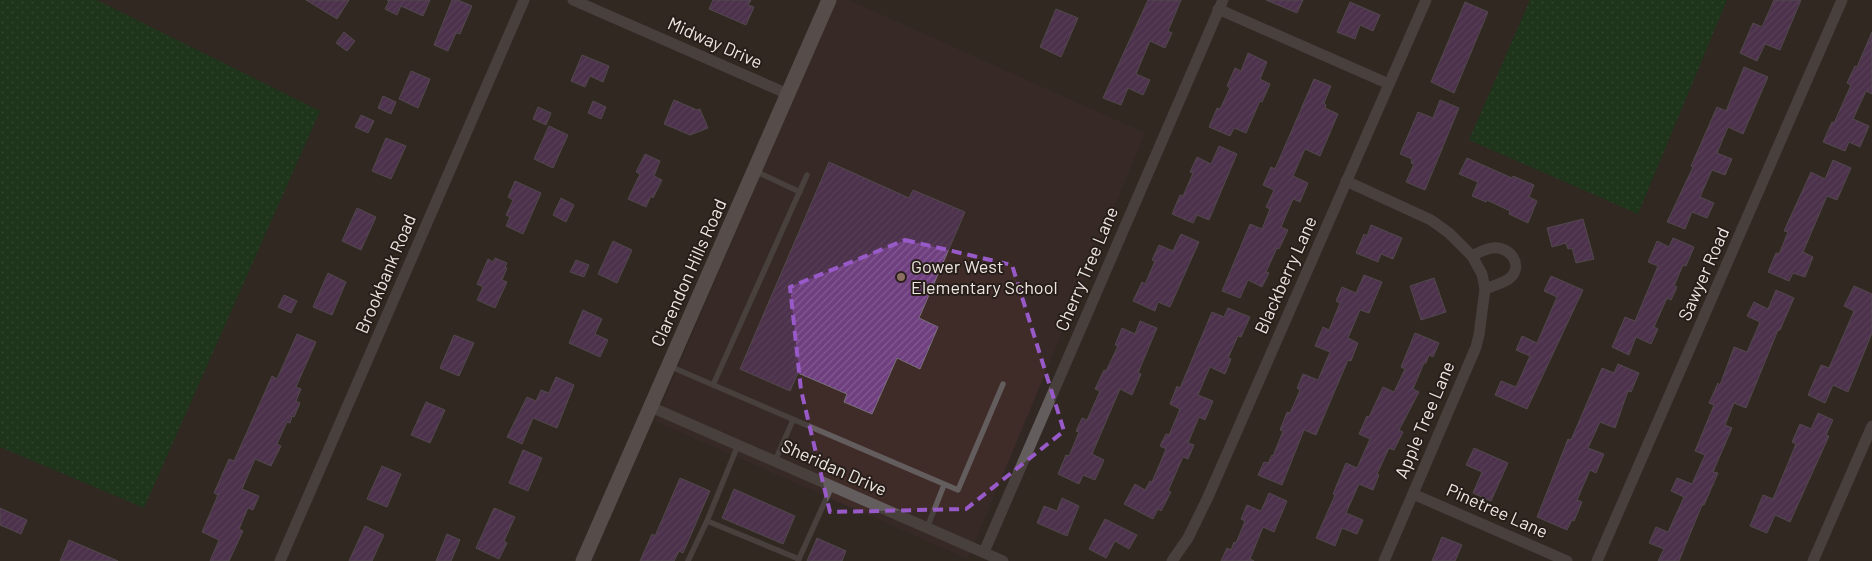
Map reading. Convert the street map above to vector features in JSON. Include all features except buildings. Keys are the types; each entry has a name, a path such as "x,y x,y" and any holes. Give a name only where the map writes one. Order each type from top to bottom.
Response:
{"street":[{"name":"Brookbank Road","path":"280,561 524,0"},
{"name":"Midway Drive","path":"573,0 788,94"},
{"name":"Clarendon Hills Road","path":"584,561 829,0"},
{"name":"Blackberry Lane","path":"1172,561 1191,532 1208,497 1426,0"},
{"name":"Sawyer Road","path":"1597,561 1842,0"},
{"path":"1220,5 1389,84"},
{"name":"Cherry Tree Lane","path":"984,552 1220,5"},
{"name":"Apple Tree Lane","path":"1346,181 1431,220 1448,233 1472,256 1482,274 1485,289 1476,347 1384,561"},
{"path":"1472,256 1493,248 1507,250 1514,257 1516,268 1510,278 1485,289"},
{"name":"Sheridan Drive","path":"651,407 1003,561"},
{"path":"1813,561 1872,426"},
{"name":"Pinetree Lane","path":"1413,494 1567,561"}],"lane":[{"path":"755,171 800,192"},
{"path":"713,385 807,175"},
{"path":"669,366 958,490 1003,384"},
{"path":"775,461 793,420"},
{"path":"688,561 707,521 738,444"},
{"path":"927,528 944,485"},
{"path":"707,521 798,560 832,486"}],"highlighted area":[{"path":"905,240 1012,265 1064,431 966,509 830,512 801,390 790,287"}],"shaded area":[{"name":"Gower West Elementary School","path":"836,0 849,0 1145,133 968,559 655,421"}],"green space":[{"path":"0,0 97,0 320,111 144,508 0,447"},
{"path":"1530,0 1727,0 1638,214 1469,140"}],"place":[{"name":"Gower West Elementary School","path":"901,277"}]}
